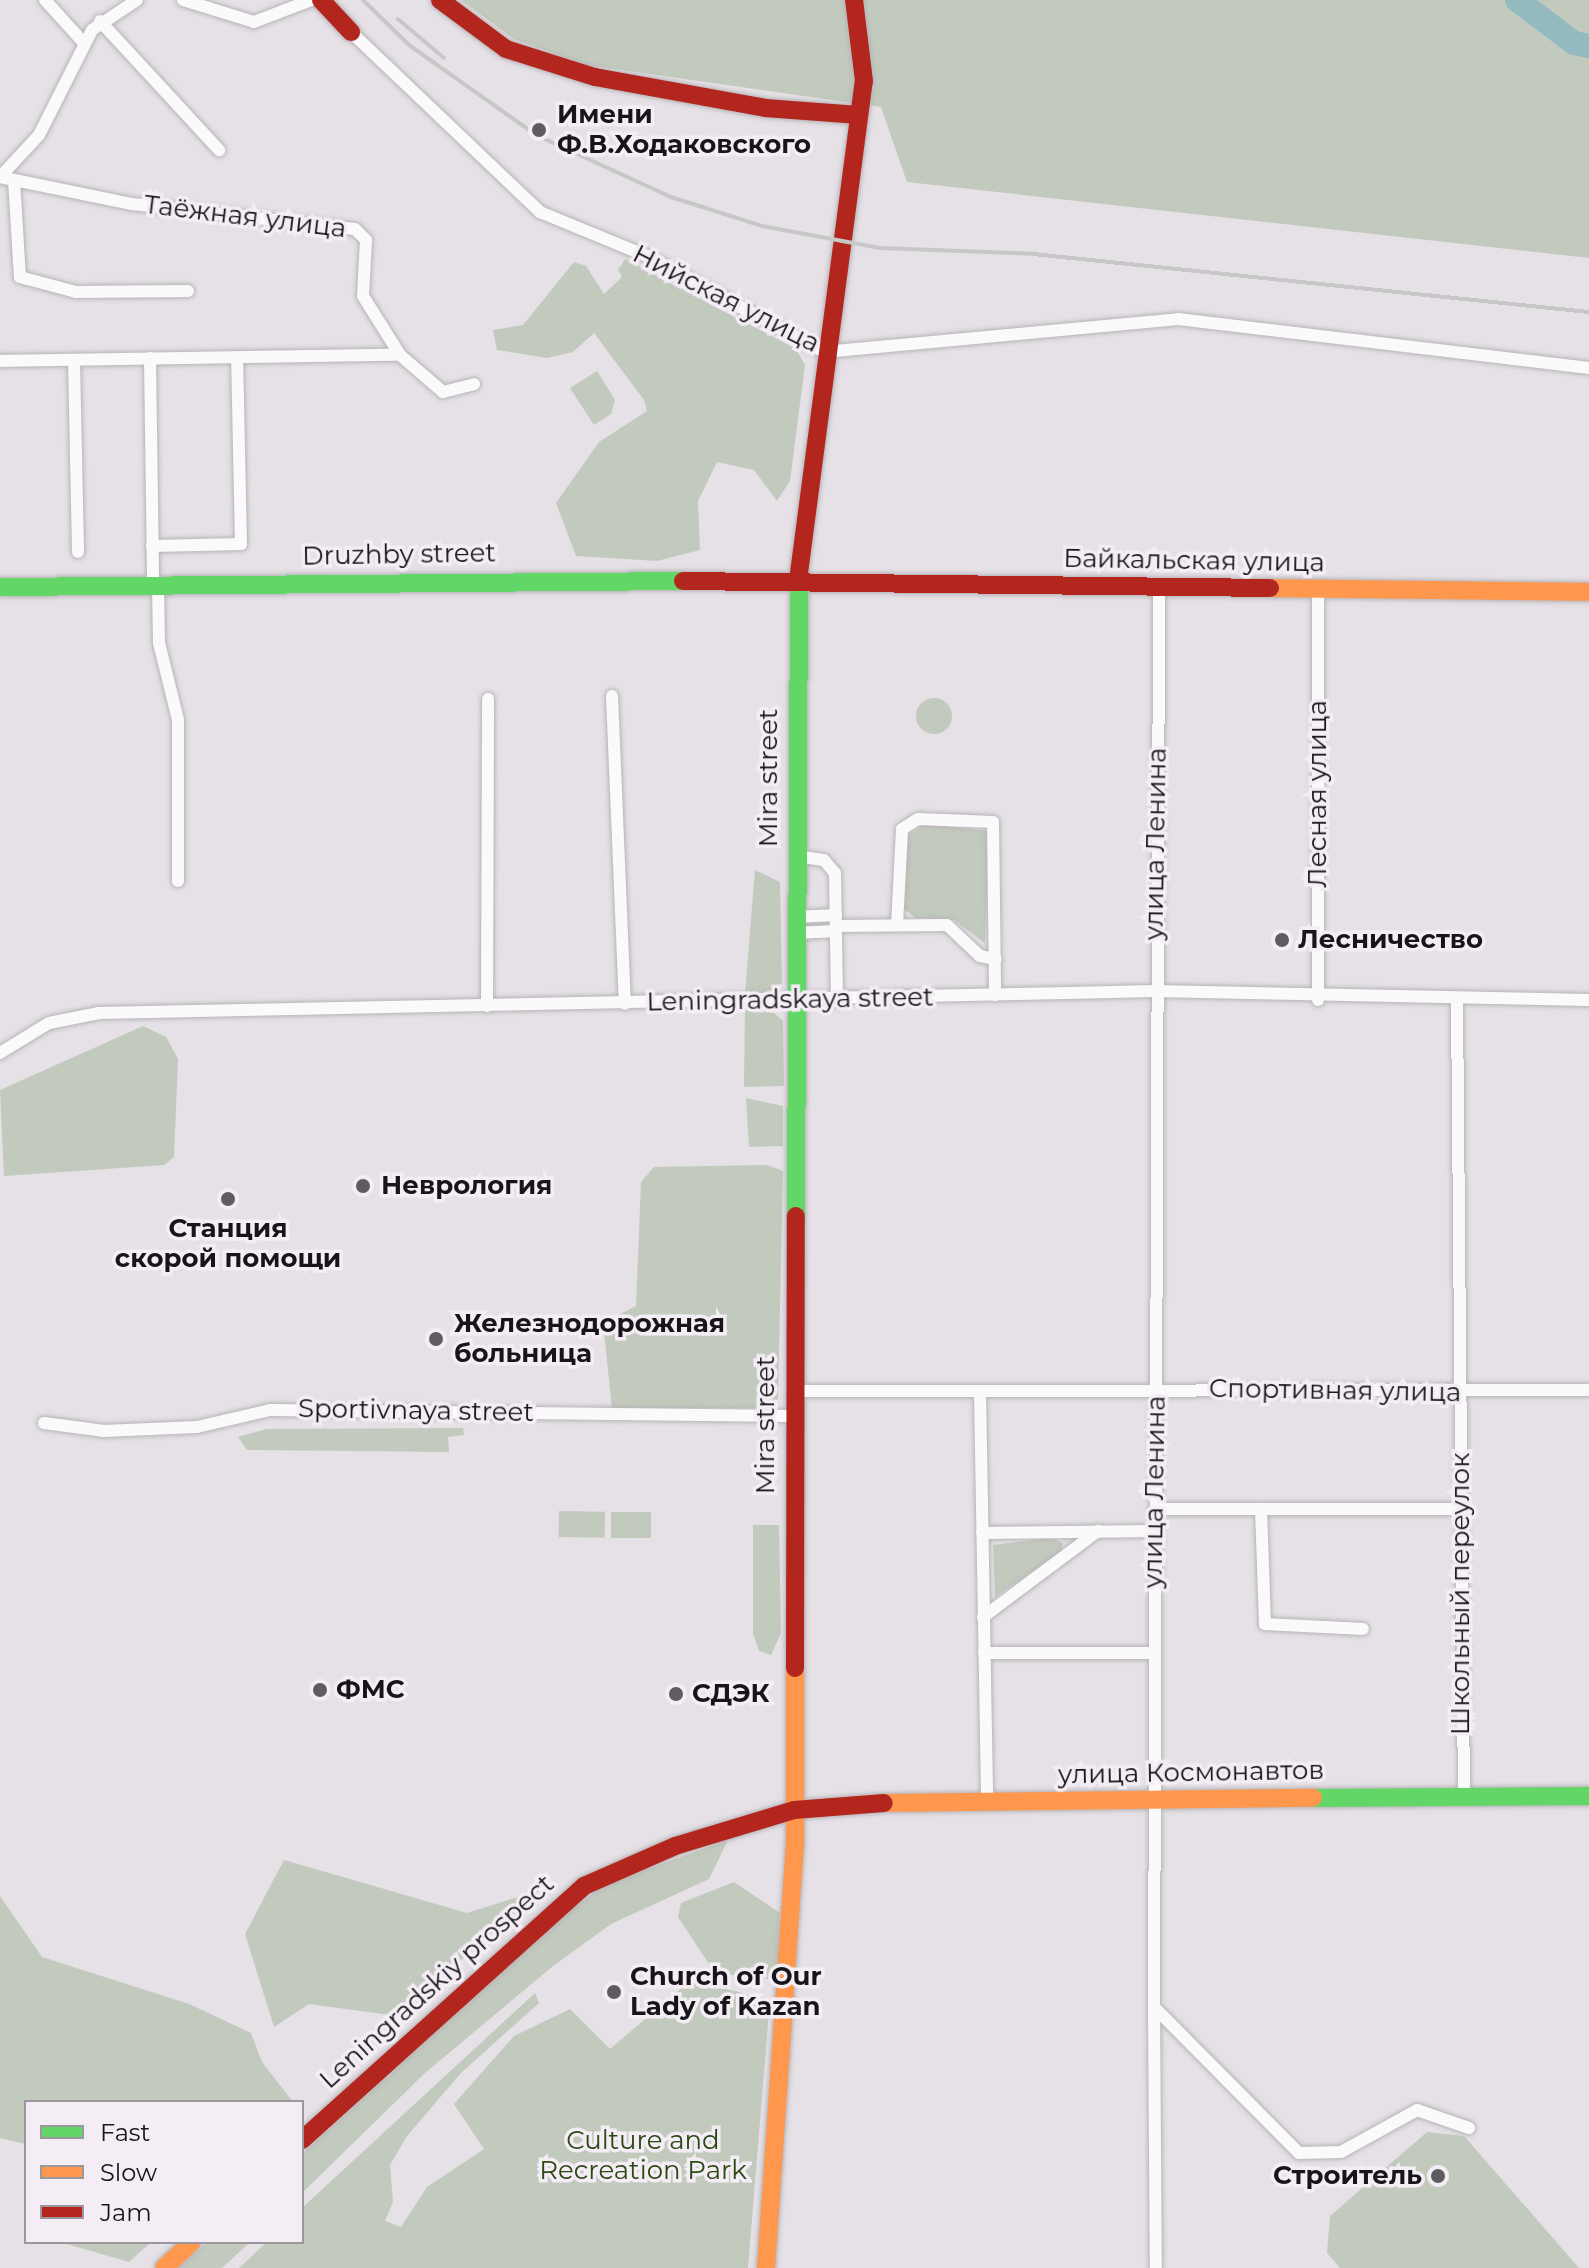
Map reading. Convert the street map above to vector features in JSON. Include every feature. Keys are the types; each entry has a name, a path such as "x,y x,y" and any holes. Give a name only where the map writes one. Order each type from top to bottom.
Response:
{"street":[{"path":"45,0 84,43"},
{"path":"137,0 110,6 84,43 39,135 5,178 20,277 76,292 188,291"},
{"path":"183,0 254,22 311,0"},
{"path":"321,0 351,32"},
{"path":"440,0 458,21 506,49 595,77 750,106 859,115"},
{"name":"Mira street","path":"766,2268 794,1810 792,1416 798,582 824,352 859,115 864,48 854,0"},
{"path":"100,21 219,150"},
{"name":"Нийская улица","path":"351,32 540,212 647,256 824,352 1178,319 1589,368"},
{"name":"Таёжная улица","path":"5,178 132,204 355,229 366,240 363,296 400,355 443,392 474,384"},
{"path":"0,361 400,355"},
{"path":"152,546 241,544 237,357"},
{"path":"150,358 152,546 159,643 179,735 178,881"},
{"path":"74,360 78,552"},
{"name":"Druzhby street","path":"0,587 798,582"},
{"name":"Байкальская улица","path":"798,582 1589,592"},
{"name":"улица Ленина","path":"1156,2268 1152,1653 1157,1390 1154,991 1159,586"},
{"name":"Лесная улица","path":"1318,588 1318,1000"},
{"path":"612,696 625,1004"},
{"path":"487,1006 488,699"},
{"path":"897,925 902,829 918,819 989,821 998,836 995,995"},
{"path":"795,856 829,864 836,924 837,1001"},
{"path":"795,925 947,925 980,956 996,959"},
{"name":"Leningradskaya street","path":"0,1053 49,1023 99,1013 795,1002 1154,991 1318,1000 1589,1000"},
{"name":"Школьный переулок","path":"1457,1000 1464,1796"},
{"name":"Спортивная улица","path":"793,1391 1460,1393 1589,1390"},
{"path":"980,1391 987,1803"},
{"name":"Sportivnaya street","path":"44,1423 104,1431 197,1427 270,1410 792,1416"},
{"path":"1155,1509 1460,1509"},
{"path":"1261,1509 1265,1624 1363,1629"},
{"path":"983,1617 1098,1531"},
{"path":"982,1533 1155,1531"},
{"path":"984,1653 1152,1653"},
{"name":"улица Космонавтов","path":"794,1810 1153,1799 1589,1796"},
{"name":"Leningradskiy prospect","path":"304,2138 584,1886 675,1846 794,1810"},
{"path":"1154,2007 1299,2153 1341,2152 1417,2110 1469,2128"},
{"path":"164,2268 190,2244"}],"green space":[{"path":"461,0 1589,0 1589,258 907,182 881,107 587,65 514,39"},
{"path":"625,259 796,349 805,365 790,481 777,501 754,470 717,462 698,501 700,550 657,561 576,556 556,503 599,442 647,411 644,400 594,333 573,352 547,358 497,350 493,330 523,325 574,262 586,266 604,294 622,277 618,270"},
{"path":"597,371 615,400 611,414 594,425 570,388"},
{"path":"934,698 947,703 952,716 947,729 934,734 921,729 916,716 921,703"},
{"path":"925,824 989,831 985,943 954,920 916,918 904,909 905,838"},
{"path":"755,870 780,882 782,983 772,992 745,994"},
{"path":"745,1010 774,1013 783,1021 784,1086 744,1087"},
{"path":"143,1026 166,1037 178,1059 174,1157 164,1165 4,1176 0,1090"},
{"path":"746,1098 783,1106 783,1146 749,1147"},
{"path":"767,1165 783,1171 778,1399 766,1408 612,1408 603,1323 636,1306 641,1182 654,1167"},
{"path":"463,1428 464,1435 448,1437 449,1452 247,1450 238,1437 267,1429"},
{"path":"559,1511 605,1512 605,1538 559,1537"},
{"path":"611,1512 651,1512 651,1538 611,1538"},
{"path":"753,1525 779,1525 781,1633 771,1655 759,1651 753,1634"},
{"path":"1050,1538 1063,1543 1061,1552 995,1597 993,1545"},
{"path":"728,1840 709,1879 611,1924 553,1966 425,2073 304,2191 304,2152 570,1910 607,1884"},
{"path":"284,1860 467,1913 540,1890 398,2016 309,2004 274,2027 245,1934"},
{"path":"734,1882 780,1913 777,1980 715,1973 678,1917 681,1903"},
{"path":"0,1896 42,1957 189,2004 251,2033 262,2062 291,2100 24,2100 24,2144 0,2138"},
{"name":"Culture and Recreation Park","path":"690,1981 770,1999 748,2268 239,2268 265,2244 304,2244 304,2206 535,1993 539,2003 461,2073 407,2136 390,2165 393,2202 385,2221 401,2227 427,2187 484,2149 454,2104 514,2036 570,2009 610,2049"},
{"name":"Строитель","path":"1427,2132 1464,2136 1579,2268 1340,2268 1327,2253 1330,2216"},
{"path":"67,2244 149,2244 129,2262"},
{"path":"205,2244 248,2244 222,2268 178,2268"}],"waterway":[{"path":"1517,0 1574,43 1589,46"}],"railway":[{"path":"363,0 409,45 536,135 671,197 762,226 880,248 1033,254 1589,312"},
{"path":"398,19 444,58"}],"traffic: fast":[{"path":"796,1216 799,573"},
{"path":"0,587 683,581"},
{"path":"1313,1798 1589,1796"}],"traffic: slow":[{"path":"1270,588 1589,592"},
{"path":"766,2268 795,1840 795,1668"},
{"path":"884,1803 1313,1798"},
{"path":"164,2268 190,2244"}],"traffic: jam":[{"path":"321,0 351,32"},
{"path":"440,0 506,49 595,77 765,108 859,115"},
{"path":"799,573 864,81 854,0"},
{"path":"683,581 1270,588"},
{"path":"795,1668 796,1216"},
{"path":"304,2138 584,1886 675,1846 794,1810 884,1803"}],"place":[{"name":"Имени Ф.В.Ходаковского","path":"539,130"},
{"name":"Лесничество","path":"1282,940"},
{"name":"Неврология","path":"363,1186"},
{"name":"Станция скорой помощи","path":"228,1199"},
{"name":"Железнодорожная больница","path":"436,1339"},
{"name":"ФМС","path":"320,1690"},
{"name":"СДЭК","path":"676,1694"},
{"name":"Church of Our Lady of Kazan","path":"614,1992"},
{"name":"Строитель","path":"1438,2176"}]}
